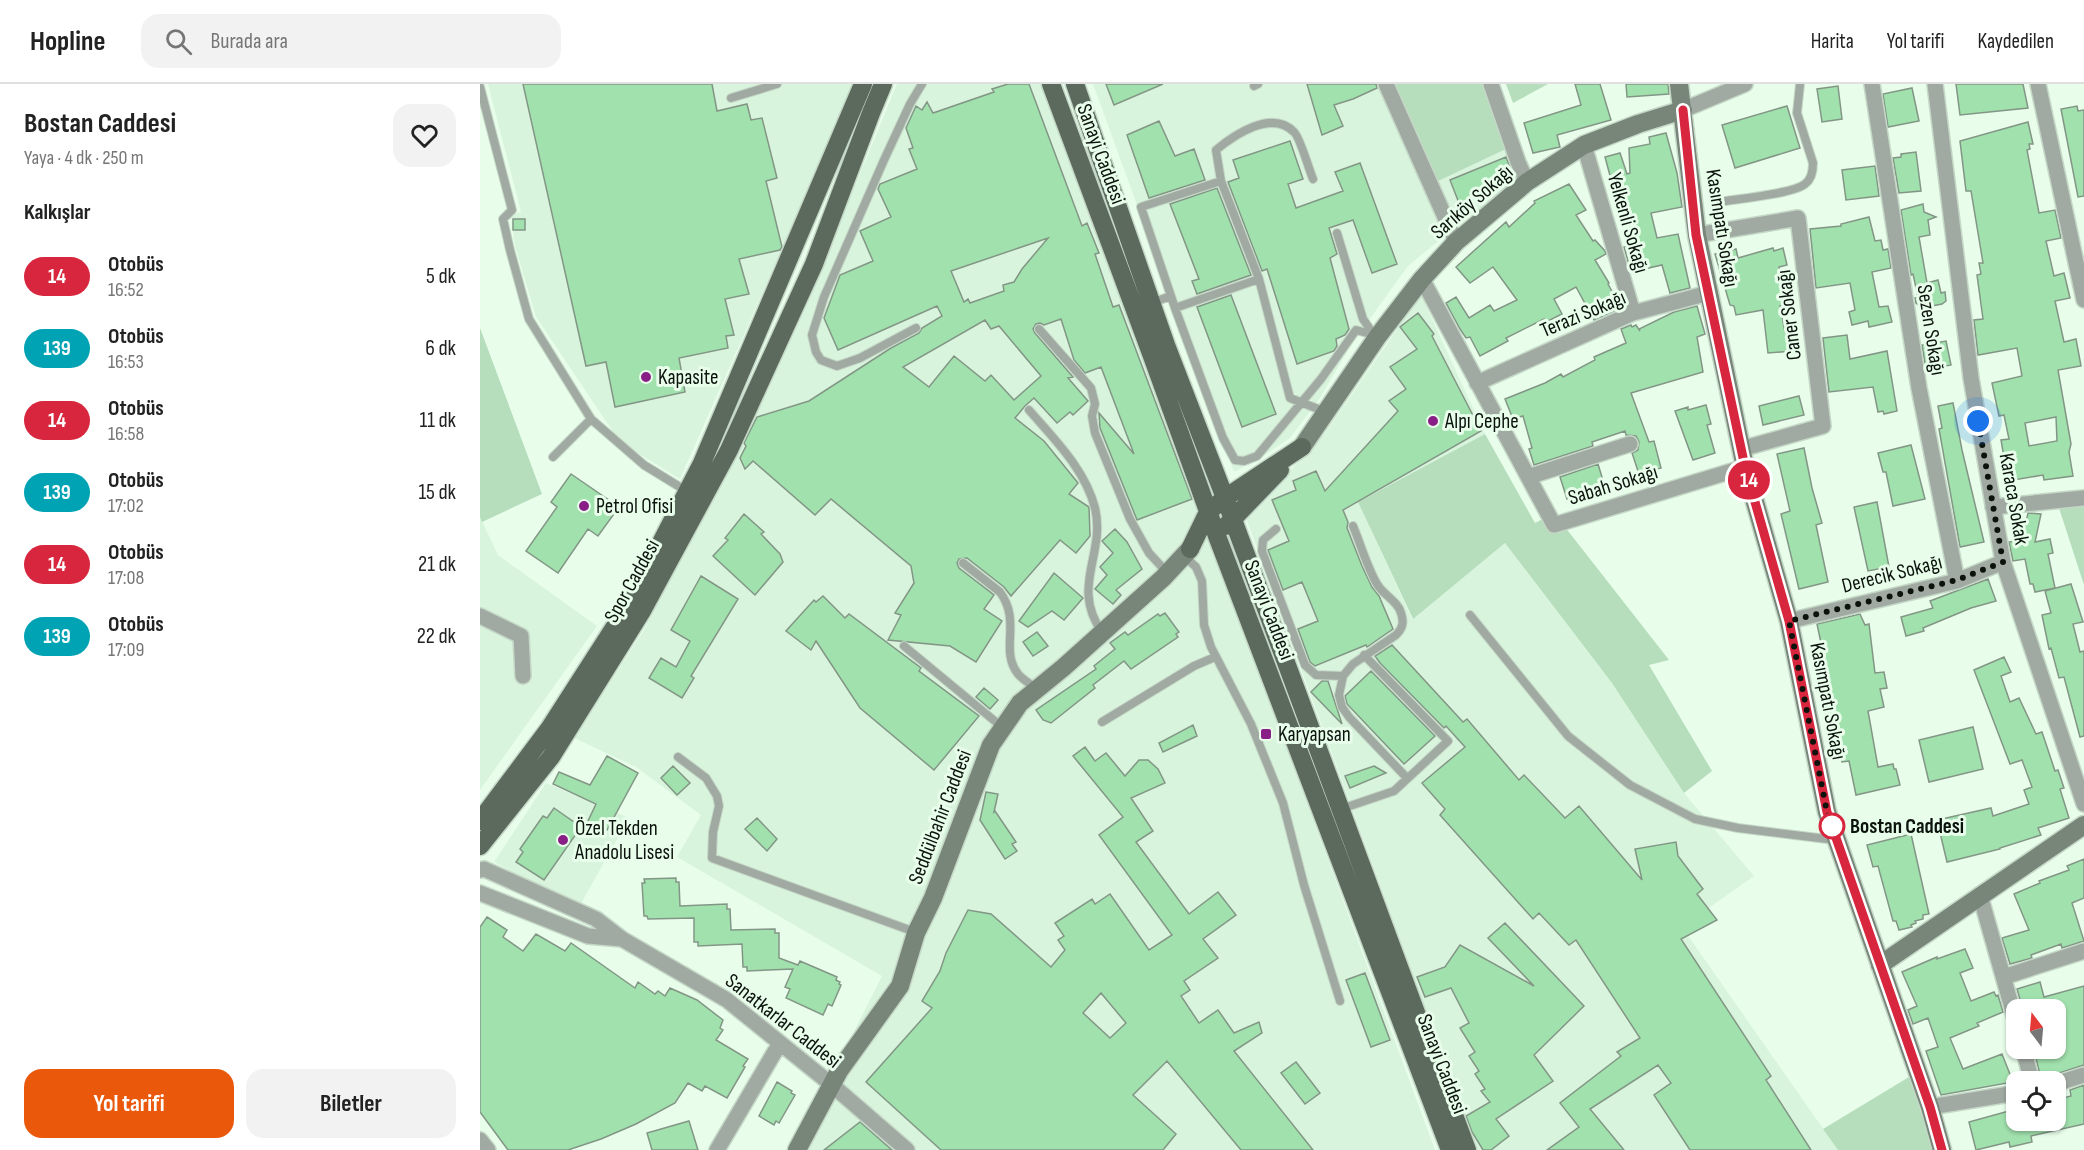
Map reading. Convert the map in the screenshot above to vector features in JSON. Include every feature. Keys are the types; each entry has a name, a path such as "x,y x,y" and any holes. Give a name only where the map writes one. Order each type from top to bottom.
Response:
{"main road":[{"name":"Spor Caddesi","path":"480,821 549,729 630,603 688,492 863,84"},
{"name":"Spor Caddesi","path":"480,846 556,749 642,611 729,450 814,264 883,84"},
{"name":"Sanayi Caddesi","path":"1051,84 1216,536 1450,1150"},
{"name":"Sanayi Caddesi","path":"1074,84 1151,303 1467,1150"},
{"path":"1187,552 1208,512 1225,498 1302,447"},
{"path":"1187,552 1216,536 1302,447"}],"street":[{"path":"1386,84 1456,242"},
{"path":"1491,84 1527,182"},
{"name":"Kasımpatı Sokağı","path":"1678,84 1683,110 1696,235 1745,467 1789,621 1827,812 1930,1107 1942,1150"},
{"name":"Sarıköy Sokağı","path":"1302,447 1376,336 1422,279 1456,242 1527,182 1584,145 1683,110 1745,84"},
{"name":"Sezen Sokağı","path":"1872,84 1919,388 1957,580"},
{"name":"Karaca Sokak","path":"1935,84 1971,378 2003,562 2084,804"},
{"path":"2038,84 2084,300"},
{"name":"Yelkenli Sokağı","path":"1584,145 1632,313"},
{"name":"Caner Sokağı","path":"1696,235 1798,218 1823,426 1741,449"},
{"name":"Sabah Sokağı","path":"1422,279 1554,525 1745,467"},
{"name":"Terazi Sokağı","path":"1477,383 1632,313 1709,293"},
{"path":"1528,477 1630,444"},
{"path":"1993,507 2084,498"},
{"name":"Seddülbahir Caddesi","path":"797,1150 839,1071 900,986 916,933 933,898 991,745 1020,703 1102,632 1187,552"},
{"name":"Derecik Sokağı","path":"1789,621 1957,580 2003,562"},
{"path":"480,616 521,636 523,676"},
{"path":"1880,965 2084,825"},
{"name":"Sanatkarlar Caddesi","path":"480,870 484,869 596,919 622,939 727,1000 832,1085 907,1150"},
{"name":"Sanatkarlar Caddesi","path":"480,893 588,936 622,939"},
{"path":"1980,895 2010,999"},
{"path":"2004,977 2084,951"},
{"path":"717,1150 780,1043"},
{"path":"2066,1081 2084,1076"},
{"path":"1930,1107 2006,1095"},
{"path":"480,1140 488,1150"}],"lane":[{"path":"730,98 777,84"},
{"path":"916,328 860,358 837,366 821,360 816,352 812,335 824,297 884,160 922,84"},
{"path":"1718,202 1794,189 1809,180 1813,163 1797,113 1800,84"},
{"path":"480,87 512,210 503,219 529,319 591,419 644,465 688,492"},
{"path":"1313,179 1295,132 1278,122 1255,126 1236,134 1216,150 1221,181 1259,279 1290,398 1326,412"},
{"path":"1221,181 1142,207 1175,308 1223,438 1235,460 1244,461 1257,456 1322,378 1356,330 1376,336"},
{"path":"1337,233 1363,319 1376,336"},
{"path":"1175,308 1259,279"},
{"path":"1151,303 1171,296"},
{"path":"1039,328 1091,388 1095,404 1092,417 1095,433 1122,501 1149,553 1169,571"},
{"path":"1029,410 1065,450 1095,507 1097,538 1088,578 1088,592 1092,614 1102,632"},
{"path":"553,458 591,419"},
{"path":"1353,526 1374,579 1383,593 1400,609 1403,621 1402,629 1396,635 1364,655 1343,676 1340,695 1342,707 1407,778"},
{"path":"1276,529 1263,540 1262,551 1305,665 1316,675 1343,676"},
{"path":"1187,552 1202,581 1204,625 1215,657 1251,724 1277,785 1304,885 1340,1001"},
{"path":"963,563 1004,597 1012,620 1009,646 1013,664 1018,674 1036,689"},
{"path":"1470,615 1568,736 1630,785 1695,819 1738,828 1836,840"},
{"path":"904,646 1003,728"},
{"path":"1341,809 1394,791 1448,741 1364,655"},
{"path":"1102,722 1194,666 1215,657"},
{"path":"678,757 706,778 717,796 719,806 713,832 712,858 916,933"}],"shaded area":[{"path":"488,84 853,84 680,479 620,442 536,317 515,246 511,215 521,212"},
{"path":"897,84 1042,84 1435,1150 792,1150 882,976 677,857 701,815 636,767 574,738 644,630 794,333"},
{"path":"1093,84 1394,84 1508,148 1520,179 1459,224 1408,266 1351,345 1320,398 1290,438 1234,472"},
{"path":"1394,84 1483,84 1508,148 1438,181"},
{"path":"1506,84 1548,84 1513,103"},
{"path":"1421,295 1485,434 1358,502 1412,619 1505,543 1612,683 1684,793 1754,876 1682,927 1838,1150 1477,1150 1246,518 1325,433"},
{"path":"480,328 542,494 482,522 480,517"},
{"path":"1485,434 1535,523 1554,513 1669,660 1649,665 1712,771 1684,793 1612,683 1505,543 1413,619 1358,502"},
{"path":"2084,505 2084,585 2059,508"},
{"path":"480,517 498,555 597,626 480,790"},
{"name":"Özel Tekden Anadolu Lisesi","path":"546,783 629,818 579,907 494,862"},
{"path":"1909,1077 1934,1150 1838,1150 1823,1129"}],"building":[{"path":"523,84 712,84 717,111 747,104 751,120 762,118 777,178 766,181 782,247 780,250 739,259 749,294 725,299 734,335 726,336 728,348 679,358 685,392 615,407 606,362 586,366"},
{"path":"1008,84 1029,84 1082,226 1087,223 1099,253 1095,254 1113,307 1119,305 1192,499 1137,520 1100,428 1099,413 1134,454 1101,367 1085,373 1074,360 1061,319 1044,325 1036,324 1033,329 1035,333 1073,377 1068,378 1088,401 1073,415 1070,412 1057,423 1034,398 1015,418 1044,441 1078,483 1069,494 1089,507 1090,536 1076,553 1060,540 1011,596 1004,587 967,558 959,559 957,563 959,568 994,595 984,609 1002,621 976,662 950,646 888,640 901,615 895,613 914,583 911,566 831,499 815,515 753,461 745,469 740,458 746,446 744,443 757,417 809,401 891,348 919,333 922,328 942,316 937,306 838,350 824,318 840,275 873,261 860,231 891,217 878,189 880,184 917,169 909,149 913,148 906,128 916,106 922,110 927,102 933,113 994,92 992,89","holes":["1048,238 1014,282 1003,285 1004,291 970,303 968,299 964,302 951,271","985,320 991,329 999,326 1041,376 1014,400 991,375 985,381 954,356 929,387 903,367"]},
{"path":"1106,84 1163,84 1114,105"},
{"path":"1307,84 1376,84 1377,88 1334,105 1343,126 1322,135"},
{"path":"1575,84 1600,84 1611,120 1557,135 1560,147 1533,153 1524,123 1581,105"},
{"path":"1626,84 1668,84 1669,94 1627,97"},
{"path":"1956,84 2023,84 2028,108 1960,115"},
{"path":"1838,86 1842,119 1822,122 1817,89"},
{"path":"1912,88 1919,121 1888,127 1883,94"},
{"path":"1787,106 1800,148 1735,168 1722,125"},
{"path":"2077,106 2078,111 2084,110 2084,196 2078,197 2061,109"},
{"path":"1159,121 1175,156 1194,149 1205,180 1149,198 1127,135"},
{"path":"2028,122 2033,144 2029,144 2030,149 2027,150 2039,213 2055,210 2061,238 2046,241 2054,276 2064,273 2070,298 2055,301 2064,342 2076,339 2081,366 2058,370 2071,444 2069,452 2073,476 2044,480 2043,475 2008,481 2001,440 2009,439 2004,415 1999,416 1992,383 2022,376 2017,348 1978,355 1974,320 1983,319 1977,275 1981,274 1979,263 1983,263 1971,191 1966,191 1960,141","holes":["2056,417 2057,441 2029,446 2025,423"]},
{"path":"1666,133 1677,173 1682,207 1651,213 1657,238 1678,234 1690,288 1670,293 1662,265 1631,272 1624,247 1629,246 1605,157 1620,153 1627,174 1630,173 1629,148 1650,144 1649,137"},
{"path":"1290,141 1303,179 1288,184 1296,208 1343,191 1335,172 1360,163 1397,264 1372,273 1353,220 1329,228 1337,254 1330,258 1349,329 1345,335 1336,339 1337,346 1334,351 1297,364 1267,269 1262,271 1228,182 1239,178 1233,160"},
{"path":"1916,152 1921,191 1899,193 1893,158 1901,157 1901,154"},
{"path":"1506,157 1514,178 1508,183 1459,203 1450,180"},
{"path":"1875,166 1879,196 1846,200 1842,170"},
{"path":"1569,184 1586,210 1576,215 1593,241 1595,240 1605,251 1606,254 1595,260 1621,308 1594,320 1576,287 1554,299 1562,314 1546,322 1544,319 1506,338 1508,341 1480,356 1470,337 1466,338 1460,329 1446,303 1456,297 1469,318 1490,305 1494,311 1517,300 1493,267 1470,283 1456,267 1506,222 1509,227 1535,203 1534,201"},
{"path":"1217,188 1251,275 1197,294 1192,281 1199,279 1170,204"},
{"path":"1923,204 1924,212 1936,217 1928,220 1930,235 1919,237 1927,283 1938,280 1941,293 1945,292 1946,301 1922,308 1916,303 1915,298 1918,297 1913,274 1911,275 1901,210"},
{"path":"1869,217 1875,241 1881,240 1883,250 1888,249 1891,268 1872,272 1879,307 1888,306 1892,322 1869,327 1868,321 1852,325 1849,312 1855,310 1850,283 1816,288 1810,229 1841,226 1841,224"},
{"path":"513,219 525,219 525,230 513,230"},
{"path":"1773,248 1774,251 1783,248 1787,265 1779,267 1787,305 1780,306 1785,332 1788,332 1792,351 1768,353 1763,310 1736,315 1734,306 1730,305 1715,254 1736,249 1738,258"},
{"path":"1231,295 1276,414 1242,427 1197,307"},
{"path":"1697,306 1705,334 1697,337 1703,372 1631,393 1649,442 1654,441 1661,468 1639,474 1632,453 1638,450 1639,442 1636,436 1626,435 1625,431 1592,442 1593,446 1534,465 1523,416 1513,419 1505,399 1561,374 1563,377 1595,360 1594,357 1626,343 1621,329 1636,325 1640,331 1639,329 1674,312"},
{"path":"1418,313 1434,334 1432,336 1481,431 1343,510 1348,522 1347,528 1362,566 1379,596 1393,629 1367,647 1366,645 1315,666 1310,662 1298,629 1318,621 1302,582 1283,590 1268,550 1289,541 1272,500 1296,490 1293,481 1316,471 1325,491 1398,411 1389,401 1406,389 1390,367 1417,349 1400,327"},
{"path":"1847,335 1850,359 1887,351 1897,411 1884,414 1883,411 1878,412 1873,387 1829,392 1823,338"},
{"path":"1946,341 1951,365 1926,370 1922,345"},
{"path":"1799,396 1804,415 1763,425 1759,406"},
{"path":"1953,403 1984,542 1960,547 1939,429 1942,428 1938,406"},
{"path":"1706,405 1711,424 1707,425 1715,453 1693,460 1675,411"},
{"path":"1911,445 1925,499 1893,506 1886,472 1883,472 1878,453"},
{"path":"1804,448 1822,523 1816,525 1828,582 1799,589 1781,514 1790,511 1777,454"},
{"path":"1598,464 1605,487 1567,499 1560,477"},
{"path":"571,474 619,507 598,536 588,529 558,573 526,551 557,507 551,502"},
{"path":"1877,502 1889,567 1868,571 1854,507"},
{"path":"2028,513 2041,514 2035,542 2050,539 2053,553 2048,554 2055,588 2035,592 2033,584 2030,584 2025,559 2013,561 2009,542 2022,540"},
{"path":"744,514 764,532 761,534 780,554 783,562 755,595 713,556 728,540 725,538"},
{"path":"1115,529 1127,542 1142,569 1116,590 1121,595 1113,604 1095,589 1107,575 1100,567 1113,553 1102,541"},
{"path":"1054,573 1083,598 1064,620 1052,611 1028,627 1019,621"},
{"path":"701,576 738,599 691,676 694,678 682,698 649,678 661,658 676,667 690,641 671,630"},
{"path":"1988,579 1996,601 1971,608 1923,628 1924,631 1906,636 1901,617 1933,608 1930,601"},
{"path":"2071,584 2083,622 2073,624 2080,652 2084,651 2084,736 2080,737 2064,677 2059,678 2051,648 2049,649 2042,615 2051,613 2045,591"},
{"path":"823,596 845,618 849,614 921,668 919,671 979,716 934,770 860,708 816,641 811,650 786,631 814,600 816,602"},
{"path":"1165,613 1179,632 1176,634 1178,637 1131,669 1124,661 1093,685 1095,688 1051,723 1043,720 1036,710 1096,669 1094,666 1115,649 1110,643 1125,632 1128,635 1158,614 1160,616"},
{"path":"1860,614 1865,625 1869,624 1875,673 1884,672 1887,688 1880,689 1884,707 1868,711 1878,767 1893,764 1900,785 1856,795 1849,761 1842,762 1837,731 1831,732 1828,719 1826,720 1819,663 1825,662 1817,624"},
{"path":"1037,632 1048,646 1033,656 1023,642"},
{"path":"1392,645 1463,722 1467,719 1519,780 1524,775 1565,818 1579,806 1642,880 1635,849 1676,842 1678,856 1703,889 1697,894 1717,920 1681,939 1771,1076 1766,1080 1811,1150 1690,1150 1654,1095 1671,1083 1658,1065 1590,1109 1624,1150 1547,1150 1579,1127 1560,1103 1621,1056 1617,1052 1640,1038 1576,940 1569,945 1539,913 1533,919 1440,815 1445,809 1422,783 1465,747 1375,656"},
{"path":"2004,657 2011,672 2001,676 2010,702 2019,698 2036,734 2042,732 2055,771 2058,770 2064,788 2060,789 2069,818 2038,828 2041,835 2000,849 1947,862 1937,820 1991,808 1993,816 2029,804 2024,790 2032,787 2022,760 2010,764 1974,670"},
{"path":"1371,671 1435,736 1404,764 1347,704 1345,696"},
{"path":"1322,681 1328,681 1342,724 1311,692"},
{"path":"984,688 998,700 990,709 976,697"},
{"path":"1193,725 1197,736 1163,752 1159,743"},
{"path":"1973,727 1983,769 1929,782 1919,740"},
{"path":"1085,747 1095,761 1106,753 1125,776 1139,760 1148,760 1158,769 1165,783 1131,798 1153,831 1136,842 1189,914 1218,892 1236,915 1203,939 1218,958 1184,981 1190,990 1181,996 1199,1023 1218,1010 1234,1033 1259,1022 1262,1033 1234,1051 1313,1150 1241,1150 1167,1061 1133,1095 1176,1134 1163,1150 941,1150 866,1082 932,1008 922,1001 940,971 946,953 968,910 991,914 1051,967 1065,950 1058,940 1064,936 1055,923 1092,899 1095,904 1110,894 1149,950 1172,935 1099,835 1123,817 1073,756","holes":["1101,993 1126,1023 1110,1038 1083,1013"]},
{"path":"607,756 638,773 607,830 588,821 596,804 553,784 559,772 590,785"},
{"path":"673,766 690,783 677,795 661,778"},
{"path":"1374,766 1386,773 1350,788 1345,776"},
{"path":"986,792 998,794 994,812 1016,842 1012,844 1017,851 1005,859 980,820"},
{"path":"554,808 581,827 544,880 516,862 523,852 520,849 543,816 547,818"},
{"path":"757,818 777,839 767,851 745,829"},
{"path":"1911,834 1929,914 1915,921 1912,927 1899,930 1896,921 1893,921 1878,866 1873,867 1867,845"},
{"path":"2084,859 2084,898 2072,903 2084,941 2062,948 2061,944 2031,955 2032,958 2010,964 2002,938 2029,930 2014,894 2040,883 2039,881 2069,870 2067,866"},
{"path":"676,878 676,882 679,882 680,906 727,904 727,909 730,909 731,930 775,929 775,933 779,933 779,958 798,965 800,961 837,977 836,980 841,985 832,1006 828,1004 823,1015 786,998 790,989 785,987 793,969 747,971 747,967 743,967 742,944 698,946 698,942 694,942 694,918 648,919 644,916 642,883 645,883 644,879"},
{"path":"487,917 507,930 503,937 523,951 536,934 565,951 571,943 635,988 638,982 655,994 658,991 665,996 670,988 697,1000 723,1020 720,1028 723,1030 716,1040 748,1059 727,1098 705,1086 702,1091 688,1083 675,1103 636,1124 601,1139 568,1150 508,1150 480,1112 480,927"},
{"path":"1505,923 1584,1006 1534,1055 1553,1081 1496,1119 1509,1136 1491,1150 1483,1150 1466,1116 1490,1102 1481,1091 1485,1089 1475,1074 1479,1071 1469,1056 1475,1052 1460,1028 1469,1023 1451,988 1425,997 1417,977 1445,967 1460,945 1534,986 1488,938"},
{"path":"1965,949 1973,968 1960,973 1971,1001 1994,992 1996,996 1998,995 2003,1012 1977,1023 1979,1026 1950,1038 1963,1069 2002,1054 2009,1071 2006,1071 2006,1083 1941,1095 1926,1051 1938,1047 1928,1018 1913,1024 1908,1010 1917,1006 1902,972 1937,957 1937,959"},
{"path":"1365,973 1390,1040 1371,1047 1346,980"},
{"path":"2040,982 2044,997 2084,986 2084,1065 2066,1071 2039,1071 2036,1059 2066,1059 2066,999 2020,999 2017,989"},
{"path":"1296,1062 1320,1093 1305,1104 1281,1073"},
{"path":"777,1082 795,1095 779,1123 776,1121 774,1125 759,1116"},
{"path":"2084,1085 2084,1124 2066,1128 2066,1097 2071,1096 2070,1090"},
{"path":"2006,1112 2006,1131 2053,1131 2031,1136 2032,1142 2010,1147 2009,1142 1976,1150 1969,1122"},
{"path":"689,1121 698,1150 652,1150 647,1133"},
{"path":"860,1122 892,1150 824,1150"}],"bus line":[{"name":"14","path":"1683,110 1696,235 1745,467 1789,621 1827,812 1930,1107 1942,1150"}],"place":[{"name":"Kapasite","path":"646,377"},
{"name":"Alpı Cephe","path":"1433,421"},
{"name":"Petrol Ofisi","path":"584,506"},
{"name":"Karyapsan","path":"1266,734"},
{"name":"Bostan Caddesi","path":"1832,826"},
{"name":"Özel Tekden Anadolu Lisesi","path":"563,840"}],"route":[{"path":"1832,826 1827,812 1789,621 1957,580 2003,562 1978,421"}]}
